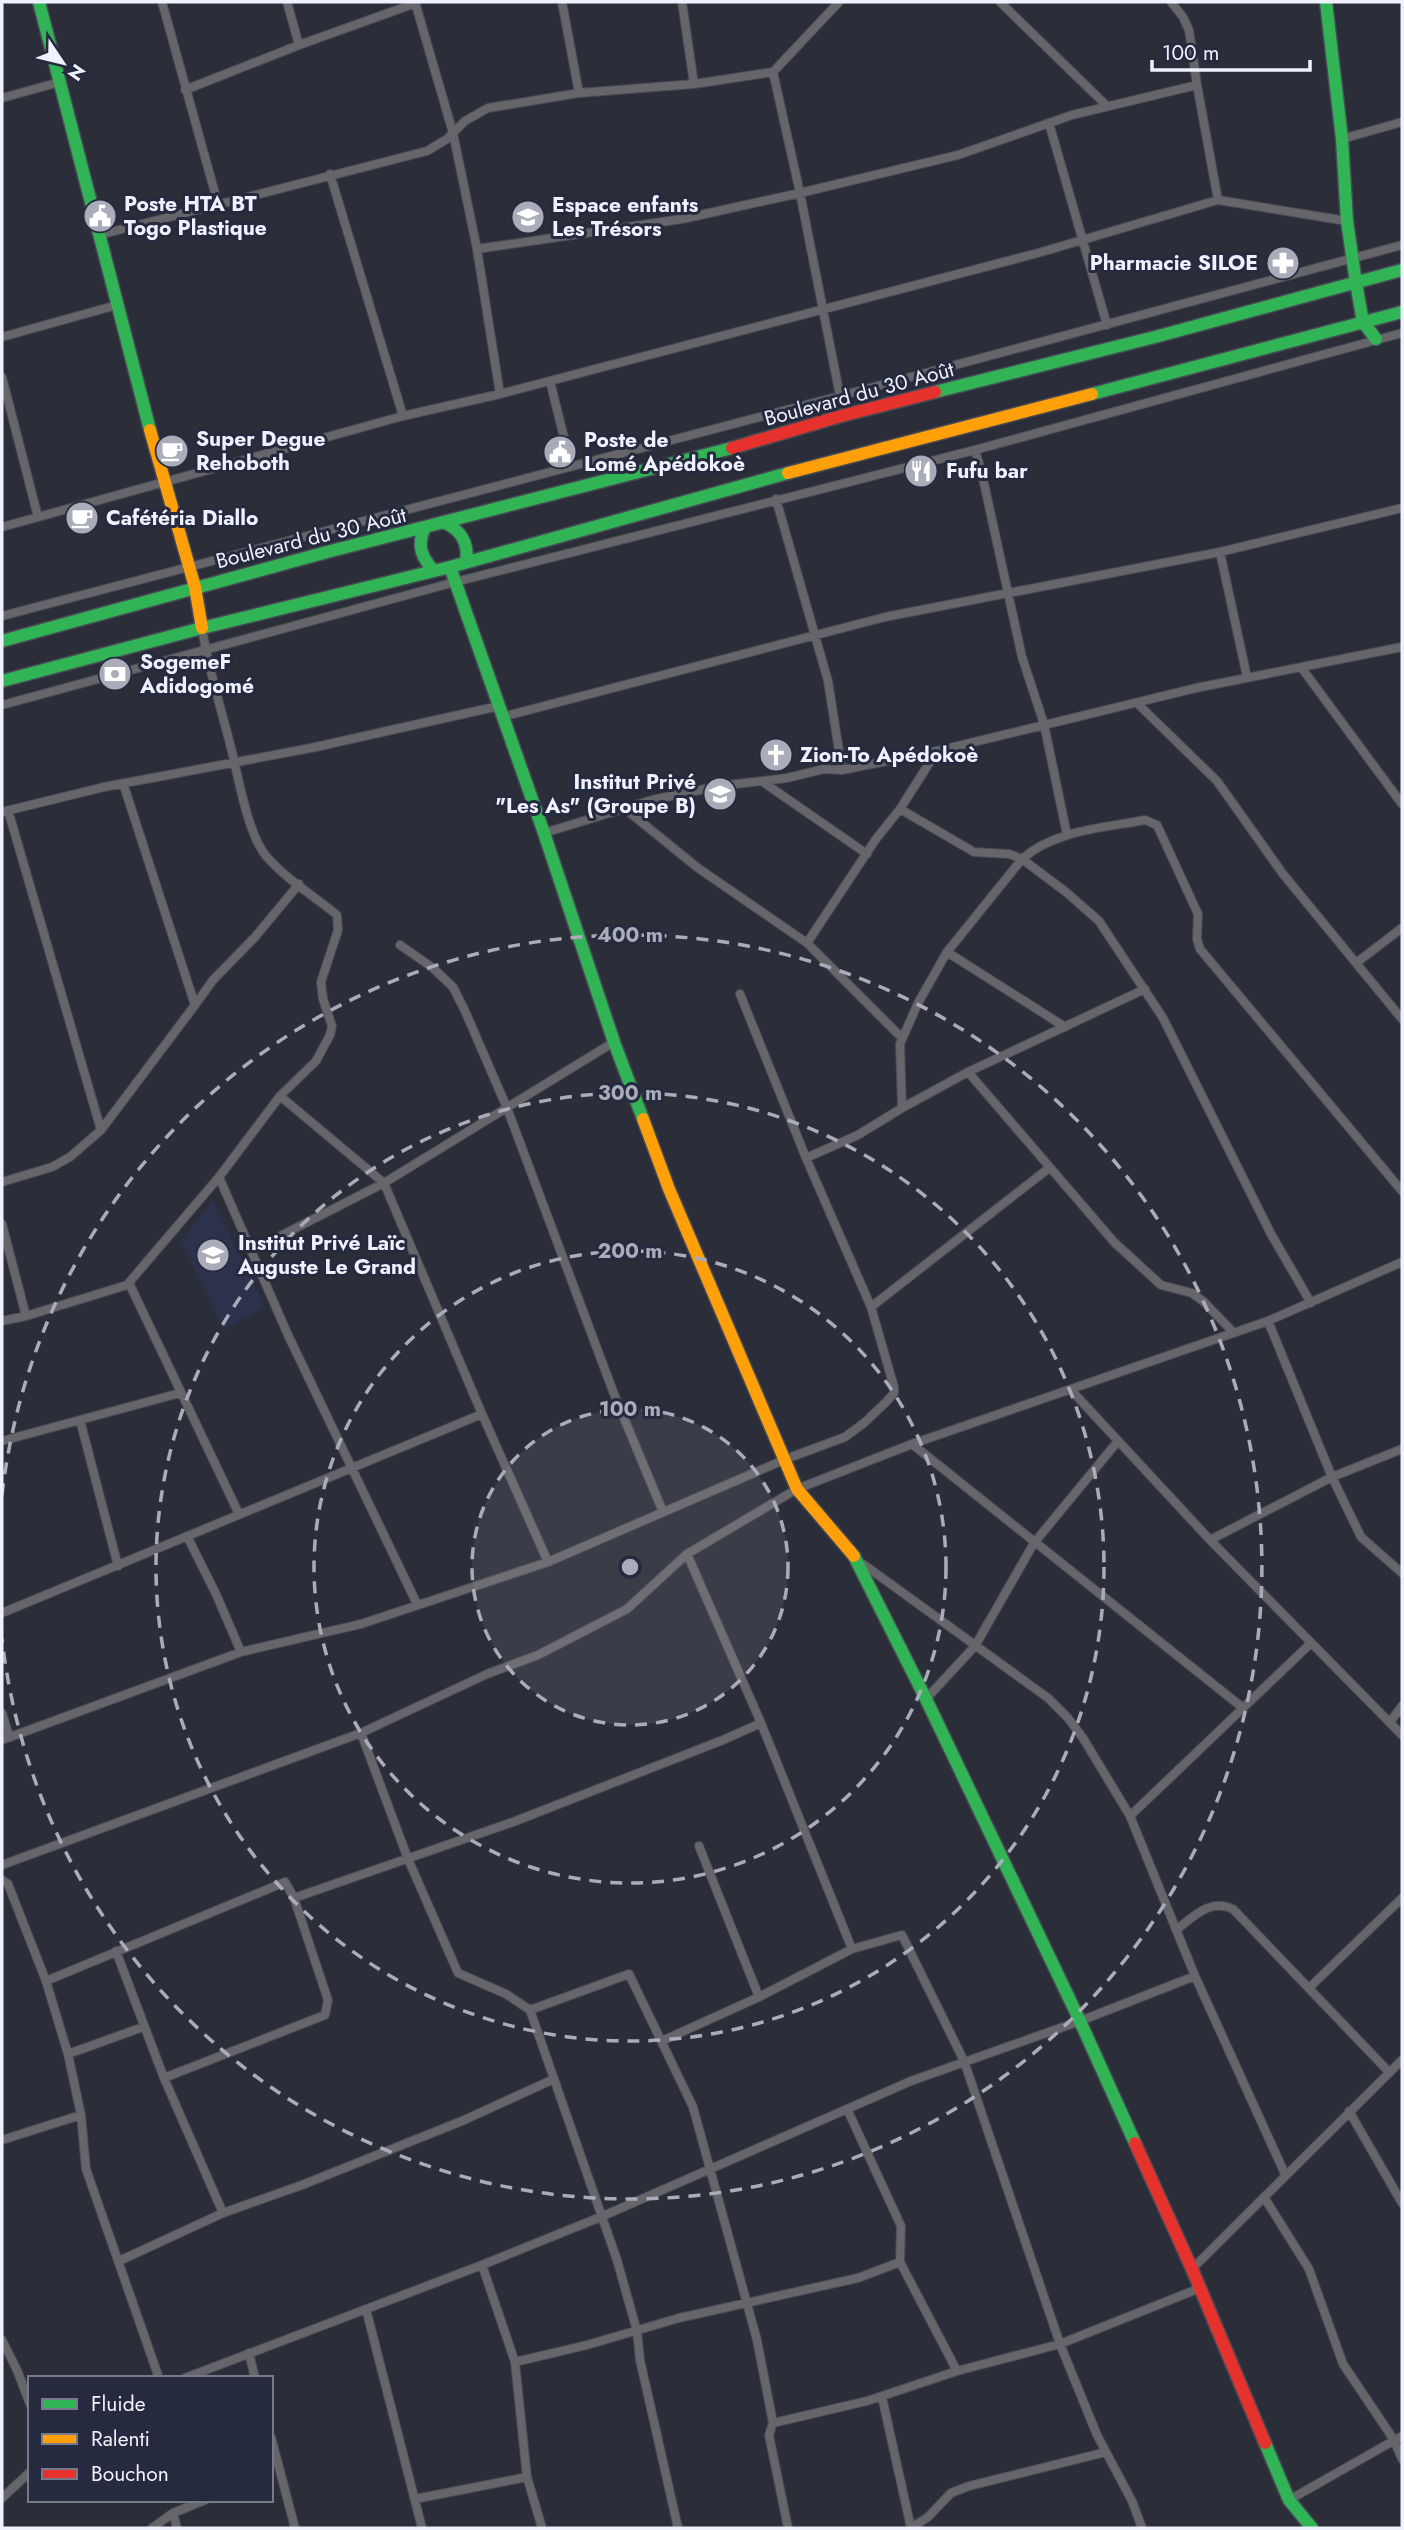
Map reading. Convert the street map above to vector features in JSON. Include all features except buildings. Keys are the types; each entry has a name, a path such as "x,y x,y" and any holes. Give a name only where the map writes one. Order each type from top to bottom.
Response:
{"main road":[{"path":"39,2 164,484 195,587 202,628"},
{"path":"1326,2 1342,139 1347,221 1356,283 1363,322 1376,339"},
{"name":"Boulevard du 30 Août","path":"2,641 195,587 1402,270"},
{"path":"2,681 450,567 771,478 1402,313"},
{"path":"445,523 456,529 462,537 468,556 466,562"},
{"path":"425,528 420,539 420,548 427,564 434,570"},
{"path":"450,567 614,1042 669,1189 797,1489 859,1561 1080,2021 1192,2269 1289,2500 1312,2528"}],"street":[{"path":"162,2 218,204"},
{"path":"287,2 299,45"},
{"path":"562,2 579,93"},
{"path":"682,2 694,84"},
{"path":"99,235 427,151 465,121 488,108 579,93 694,84 773,72 839,2"},
{"path":"1000,2 1107,106"},
{"path":"1171,2 1184,17 1189,30 1218,200"},
{"path":"185,90 416,3 453,133 477,249 500,394"},
{"path":"773,72 840,397"},
{"path":"2,98 60,82"},
{"path":"477,249 682,219 800,193 958,155 1107,106 1197,85"},
{"path":"1342,139 1402,122"},
{"path":"1049,123 1107,325"},
{"path":"330,174 403,416"},
{"path":"2,527 403,416 500,394 824,310 1084,240 1218,200 1347,221"},
{"path":"2,616 840,397 1402,245"},
{"path":"2,337 117,305"},
{"path":"2,705 455,582 975,450 1402,333"},
{"path":"2,377 38,517"},
{"path":"550,381 571,466"},
{"path":"975,450 1022,657 1044,724 1067,835"},
{"path":"776,499 828,681 842,770"},
{"path":"101,1130 5,811 123,783 501,711 885,617 1220,552 1402,508"},
{"path":"1220,552 1247,677"},
{"path":"2,1321 122,1288 129,1283 219,1177 280,1096 316,1061 330,1035 332,1026 323,999 321,982 338,930 337,915 267,857 253,833 205,651 202,628"},
{"path":"544,833 652,800 824,769 842,770 937,751 1247,677 1402,646"},
{"path":"1301,667 1402,804"},
{"path":"1138,704 1217,781 1277,866 1402,1019"},
{"path":"807,943 937,751"},
{"path":"762,782 867,854"},
{"path":"123,783 195,1005"},
{"path":"624,808 698,868 807,943 902,1038"},
{"path":"900,809 974,852 1009,854 1022,859 1099,921 1163,1018 1279,1250 1311,1303"},
{"path":"902,1108 899,1053 902,1038 918,1003 947,952 1022,859 1043,843 1067,835 1145,820 1157,825 1198,914 1197,939 1200,949 1402,1191"},
{"path":"2,1182 52,1167 70,1157 101,1130 213,980 255,937 299,884"},
{"path":"1356,963 1402,928"},
{"path":"400,945 433,968 453,987 507,1108 614,1394 663,1512"},
{"path":"947,952 1065,1027"},
{"path":"806,1158 859,1135 968,1072 1145,989"},
{"path":"2,1713 5,1738 241,1653 361,1624 548,1562 786,1459 845,1437 864,1423 894,1393 871,1307 806,1158 740,994"},
{"path":"251,1251 384,1183 614,1042"},
{"path":"968,1072 1114,1242 1155,1281 1168,1288 1196,1296 1234,1333"},
{"path":"280,1096 384,1183 548,1562"},
{"path":"871,1307 1049,1168"},
{"path":"219,1177 417,1604"},
{"path":"2,1224 26,1316"},
{"path":"2,1865 360,1733 487,1674 538,1655 627,1609 687,1554 797,1489 912,1444 1268,1321 1402,1262"},
{"path":"129,1283 239,1514"},
{"path":"1268,1321 1332,1477 1361,1537 1402,1573"},
{"path":"1072,1390 1210,1540 1402,1735"},
{"path":"2,1441 180,1393"},
{"path":"2,1613 482,1414"},
{"path":"80,1420 118,1566"},
{"path":"926,1699 975,1646 1034,1542 1118,1441"},
{"path":"912,1444 1243,1708"},
{"path":"1210,1540 1332,1477 1402,1448"},
{"path":"187,1536 241,1653"},
{"path":"687,1554 761,1723 852,1949"},
{"path":"859,1561 1059,1708 1083,1738 1130,1816 1195,1976 1285,2174"},
{"path":"1130,1816 1310,1644"},
{"path":"1390,1722 1402,1706"},
{"path":"294,1898 513,1822 761,1723"},
{"path":"360,1733 408,1859 458,1973 506,1994 530,2010 603,2216 637,2331 640,2360 678,2528"},
{"path":"699,1846 759,1997"},
{"path":"2,1880 8,1884 46,1981 68,2054 81,2115 86,2169 158,2376"},
{"path":"46,1981 285,1882 294,1898 328,2000 325,2015 164,2078"},
{"path":"1310,1987 1402,1898"},
{"path":"1176,1930 1202,1910 1215,1905 1233,1909 1389,2072"},
{"path":"662,2041 759,1997 852,1949 902,1935 964,2061 1060,2344 1142,2528"},
{"path":"116,1951 164,2078 223,2213"},
{"path":"530,2010 629,1974 693,2107 757,2340 773,2423 769,2435 788,2528"},
{"path":"189,2376 603,2216 848,2111 911,2081 1080,2021 1195,1976"},
{"path":"68,2054 144,2027"},
{"path":"1192,2269 1402,2060"},
{"path":"119,2261 223,2213 302,2185 462,2121 554,2078"},
{"path":"848,2111 901,2226 900,2262 957,2371"},
{"path":"1349,2111 1402,2203"},
{"path":"2,2140 81,2115"},
{"path":"1264,2197 1309,2269 1343,2364 1398,2438 1402,2459"},
{"path":"515,2362 699,2313 746,2305 858,2278 900,2262"},
{"path":"482,2265 515,2362 527,2477 542,2528"},
{"path":"773,2423 882,2397 957,2371 1060,2344 1200,2288"},
{"path":"366,2309 422,2528"},
{"path":"2,2340 28,2399"},
{"path":"249,2353 255,2376"},
{"path":"882,2397 911,2528 928,2517 951,2493 1005,2475 1106,2452"},
{"path":"1289,2500 1398,2438"},
{"path":"275,2471 295,2528"},
{"path":"2,2498 28,2474"},
{"path":"415,2499 527,2477"},
{"path":"152,2528 173,2513 200,2502"},
{"path":"173,2513 177,2528"}],"shaded area":[{"path":"213,1201 265,1307 224,1330 181,1241"}],"traffic: fast":[{"path":"39,2 150,430"},
{"path":"1326,2 1342,139 1347,221 1356,283 1363,322 1376,339"},
{"path":"935,392 1155,337 1402,270"},
{"path":"1092,394 1402,312"},
{"path":"2,641 327,552 732,448"},
{"path":"2,681 450,567 788,473"},
{"path":"445,523 463,538 466,562"},
{"path":"425,528 421,540 422,551 434,571"},
{"path":"450,567 643,1119"},
{"path":"854,1556 926,1699 1080,2021 1135,2143"},
{"path":"1265,2443 1289,2500 1312,2528"}],"traffic: slow":[{"path":"788,473 1092,394"},
{"path":"150,430 195,587 202,628"},
{"path":"643,1119 669,1189 797,1489 854,1556"}],"traffic: jam":[{"path":"732,448 935,392"},
{"path":"1135,2143 1192,2269 1265,2443"}],"place":[{"name":"Poste HTA BT Togo Plastique","path":"100,216"},
{"name":"Espace enfants Les Trésors","path":"528,217"},
{"name":"Pharmacie SILOE","path":"1283,263"},
{"name":"Super Degue Rehoboth","path":"172,451"},
{"name":"Poste de Lomé Apédokoè","path":"560,452"},
{"name":"Fufu bar","path":"921,471"},
{"name":"Cafétéria Diallo","path":"82,518"},
{"name":"SogemeF Adidogomé","path":"115,674"},
{"name":"Zion-To Apédokoè","path":"776,755"},
{"name":"Institut Privé \"Les As\" (Groupe B)","path":"720,794"},
{"name":"Institut Privé Laïc Auguste Le Grand","path":"213,1255"}]}
